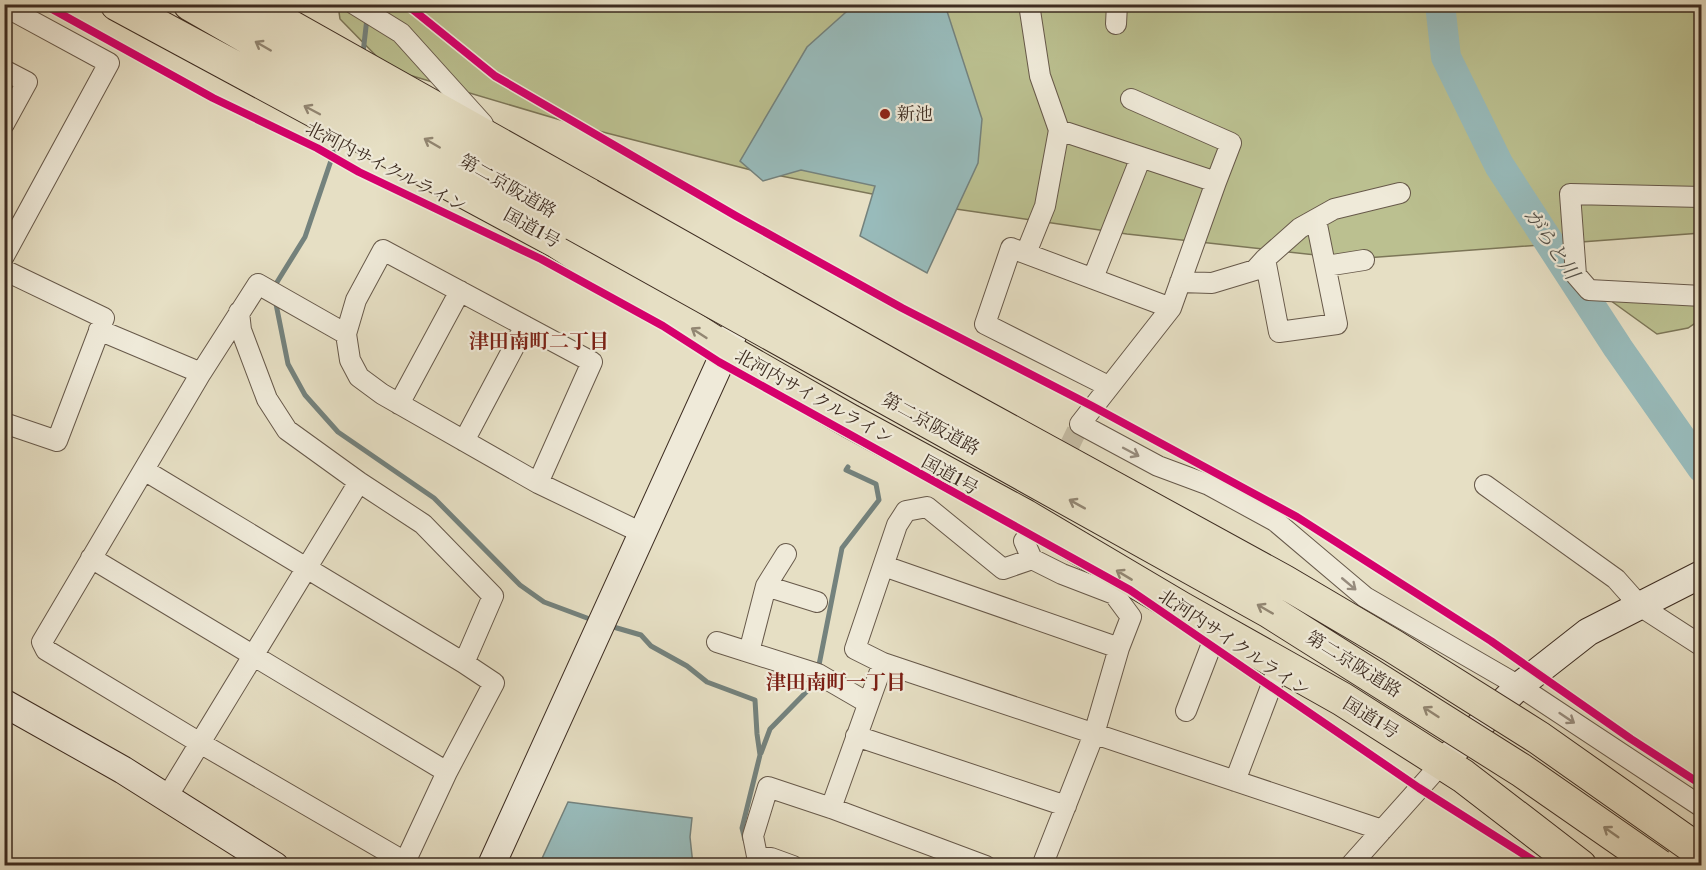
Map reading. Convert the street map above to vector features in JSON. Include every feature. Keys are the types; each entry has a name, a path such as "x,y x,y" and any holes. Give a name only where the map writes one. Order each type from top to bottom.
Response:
{"highway":[{"name":"国道1号","path":"117,4 558,242 726,350 850,421 1025,516 1182,609 1342,699 1440,765 1463,776 1580,866"},
{"name":"第二京阪道路","path":"190,4 574,224 1269,611 1511,764 1659,866"},
{"name":"第二京阪道路","path":"250,4 591,189 1323,605 1539,738 1701,853"},
{"path":"293,4 591,189 759,275 1400,634 1701,833"}],"street":[{"path":"354,4 402,33 483,124"},
{"path":"1026,253 1045,206 1059,130 1040,76 1029,4"},
{"path":"4,6 109,63 4,256"},
{"path":"4,70 27,82 4,124"},
{"path":"1131,99 1231,143 1171,308 1080,424 1158,466 1209,485 1275,521 1365,597 1519,686 1701,807"},
{"path":"1059,130 1216,182"},
{"path":"1093,278 1141,157"},
{"path":"1180,282 1212,283 1256,270 1300,228 1334,210 1400,193"},
{"path":"1701,197 1570,194 1576,275 1589,290 1701,296"},
{"path":"1265,259 1279,332 1337,324 1316,220"},
{"path":"1108,386 985,324 1011,248 1171,308"},
{"path":"538,483 592,362 383,250 356,300 346,334 350,360 359,377 399,404 538,483 642,533"},
{"path":"1326,266 1364,260"},
{"path":"4,270 104,318 57,441 4,423"},
{"path":"491,866 759,275"},
{"path":"144,470 494,683 447,772 405,862 46,650 42,642 201,373 258,284 346,334"},
{"path":"399,404 460,291"},
{"path":"239,312 241,330 267,399 287,430 359,482 423,524 493,596 464,663"},
{"path":"464,441 525,326"},
{"path":"99,330 201,373"},
{"path":"167,797 359,482"},
{"path":"1485,485 1616,579 1640,606 1701,646"},
{"path":"1032,559 1003,569 927,507 906,511 897,525 855,649 883,663 1382,830"},
{"path":"1024,541 1032,559 1062,574 1114,594 1131,617 1119,648 1094,734 1042,866"},
{"path":"749,652 766,586 786,554"},
{"path":"91,558 447,772"},
{"path":"884,566 1119,648"},
{"path":"1350,866 1440,765 1519,686 1588,632 1701,574"},
{"path":"766,586 818,602"},
{"path":"1125,608 1150,607 1213,641 1259,670 1276,670"},
{"path":"1182,609 1206,630 1440,765 1564,866"},
{"path":"1186,711 1213,641"},
{"path":"717,642 819,674 868,704"},
{"path":"831,808 883,663"},
{"path":"1235,781 1276,670"},
{"path":"4,703 123,770 275,866"},
{"path":"856,736 1066,806"},
{"path":"794,866 771,858 758,862 753,836 768,787 831,808 978,864"}],"green space":[{"path":"338,5 1701,5 1701,233 1352,259 1127,234 928,205 751,170 591,129 389,69 340,19"},
{"path":"1607,298 1701,303 1701,319 1688,328 1657,334"}],"water":[{"path":"855,4 945,5 982,119 978,163 927,273 860,236 875,186 801,170 763,181 740,161 807,47"},
{"path":"568,802 692,818 690,837 693,865 539,865"}],"waterway":[{"name":"がらと川","path":"1440,4 1446,57 1499,165 1618,348 1702,468"},
{"path":"363,53 367,18"},
{"path":"274,287 305,237 339,137"},
{"path":"275,299 288,364 305,395 338,432 434,498 520,585 544,602 595,621"},
{"path":"818,670 842,548 879,500 876,484 846,470 848,467"},
{"path":"610,626 641,635 651,646 687,666 707,682 755,700 760,755 742,828 745,840"},
{"path":"761,753 770,729 816,682"}],"tunnel":[{"path":"1029,530 1080,424"}],"cycle path":[{"name":"北河内サイクルライン","path":"43,4 213,98 317,148 359,172 541,259 663,326 719,362 1130,590 1419,788 1542,866"},
{"path":"406,4 495,76 736,216 902,308 1092,406 1297,517 1491,641 1631,739 1702,785"}],"place":[{"name":"新池","path":"885,114"}],"district":[{"name":"津田南町二丁目","path":"539,341"},
{"name":"津田南町一丁目","path":"836,682"}]}
